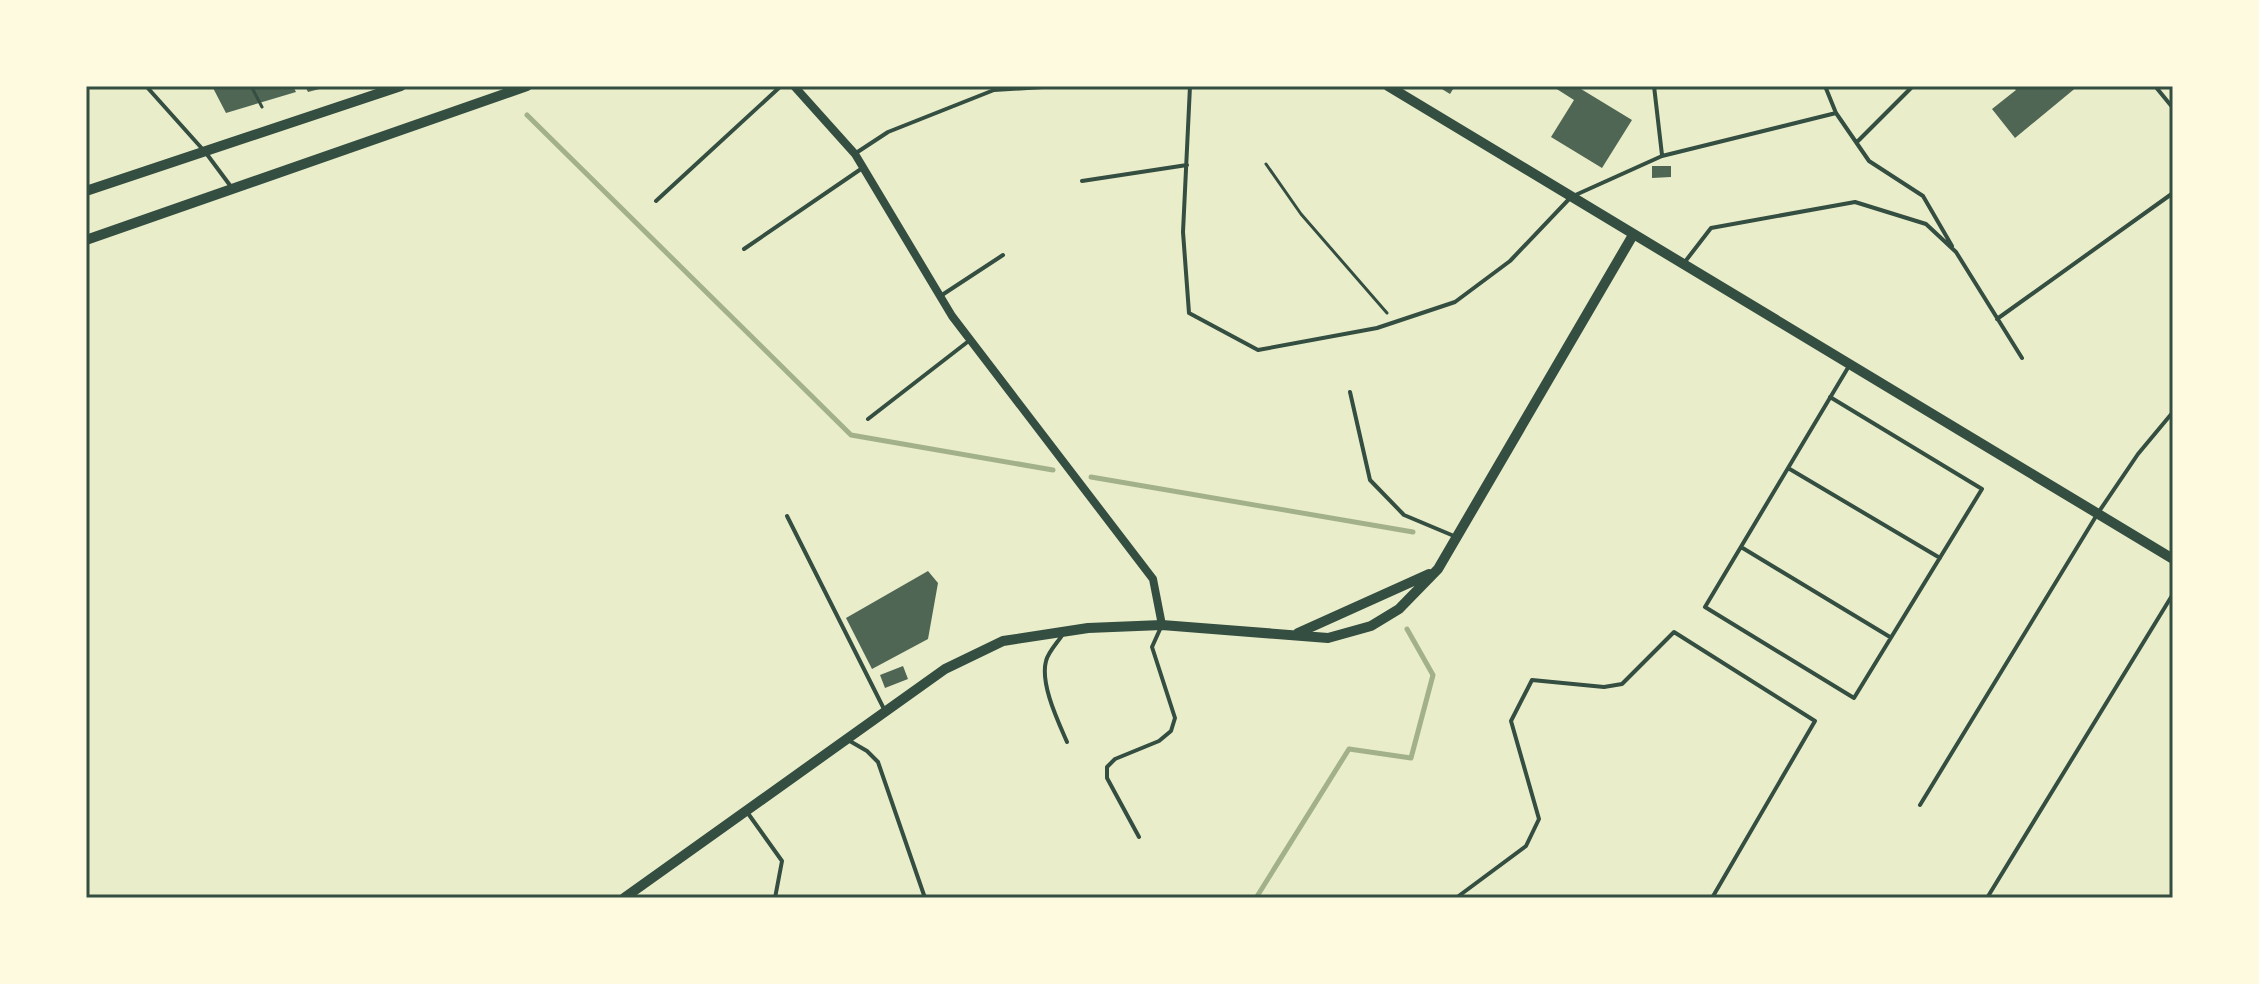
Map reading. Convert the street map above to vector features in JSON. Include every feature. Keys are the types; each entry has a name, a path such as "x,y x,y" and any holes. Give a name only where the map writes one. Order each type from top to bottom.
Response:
{"street":[{"path":"86,191 401,86"},
{"path":"86,240 527,86"},
{"path":"794,86 855,154 940,297 970,340 1153,579 1162,625"},
{"path":"1388,86 2173,559"},
{"path":"624,898 945,669 1003,641 1066,630 1162,625 1328,638 1371,626 1399,609 1438,569 1633,235"},
{"path":"1294,634 1438,569"}],"lane":[{"path":"146,86 206,153 232,188"},
{"path":"656,201 781,86"},
{"path":"855,154 888,132 994,90 1059,86"},
{"path":"1190,86 1183,232 1189,313 1258,350 1364,331 1455,302 1510,261 1571,197 1662,156 1836,113"},
{"path":"1654,86 1662,156"},
{"path":"1825,86 1836,113 1869,161 1923,196 2022,358"},
{"path":"1857,142 1913,86"},
{"path":"2155,86 2173,108"},
{"path":"1082,181 1187,165"},
{"path":"744,249 863,167"},
{"path":"1997,319 2173,193"},
{"path":"1683,265 1711,228 1855,202 1926,224 1956,252"},
{"path":"940,297 1003,255"},
{"path":"868,419 970,340"},
{"path":"1830,397 1982,489 1854,698 1705,607 1849,365"},
{"path":"1350,392 1370,480 1404,515 1456,537"},
{"path":"1920,805 2098,513 2138,454 2173,412"},
{"path":"1788,468 1940,558"},
{"path":"787,516 885,711"},
{"path":"1741,547 1891,637"},
{"path":"1987,898 2173,594"},
{"path":"1139,837 1107,778 1107,767 1115,759 1159,741 1171,731 1175,718 1152,647 1162,625"},
{"path":"1066,630 1046,660 1045,677 1053,709 1067,742"},
{"path":"1456,898 1526,846 1539,819 1511,721 1532,680 1604,687 1622,684 1674,632 1815,721 1712,898"},
{"path":"846,739 867,751 878,762 925,898"},
{"path":"745,811 782,861 775,898"}],"path":[{"path":"251,86 262,107"},
{"path":"1266,164 1301,214 1395,322"}],"building":[{"path":"212,86 293,86 296,92 226,113"},
{"path":"305,86 327,86 327,87 308,92"},
{"path":"1437,86 1455,86 1450,94"},
{"path":"1552,86 1583,86 1581,89 1632,120 1602,168 1551,137 1574,100"},
{"path":"2012,86 2078,86 2015,138 1992,109 2016,90"},
{"path":"1652,166 1671,166 1671,177 1652,178"},
{"path":"928,571 938,583 928,639 872,669 846,618"},
{"path":"903,666 908,679 885,688 880,675"}],"waterway":[{"path":"527,115 851,435 1053,470"},
{"path":"1091,477 1413,532"},
{"path":"1256,898 1349,749 1411,758 1433,675 1407,629"}]}
